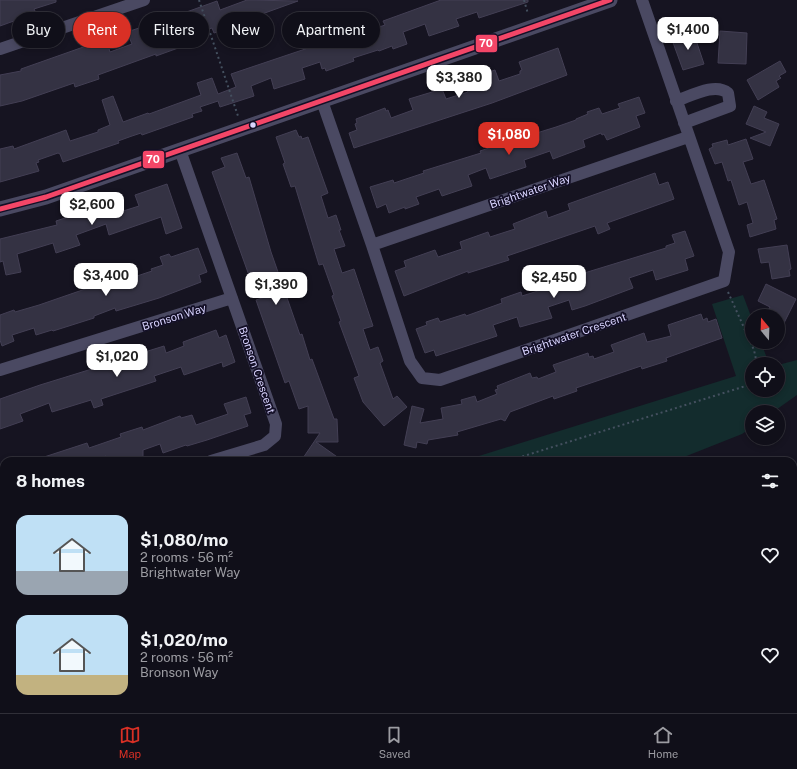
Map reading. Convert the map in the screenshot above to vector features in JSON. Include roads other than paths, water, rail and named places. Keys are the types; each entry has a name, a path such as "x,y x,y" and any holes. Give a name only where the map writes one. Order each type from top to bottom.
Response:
{"street":[{"path":"0,49 144,0"},
{"path":"0,209 46,197 610,0"},
{"name":"Brightwater Crescent","path":"322,101 410,361 422,378 440,380 724,281 730,252 688,137 642,0"},
{"path":"676,101 716,88 724,89 728,93 730,106 684,123"},
{"name":"Brightwater Way","path":"372,245 688,137"},
{"name":"Bronson Crescent","path":"180,150 276,424 275,436 264,445 225,457"},
{"name":"Bronson Way","path":"0,370 232,298"}]}
